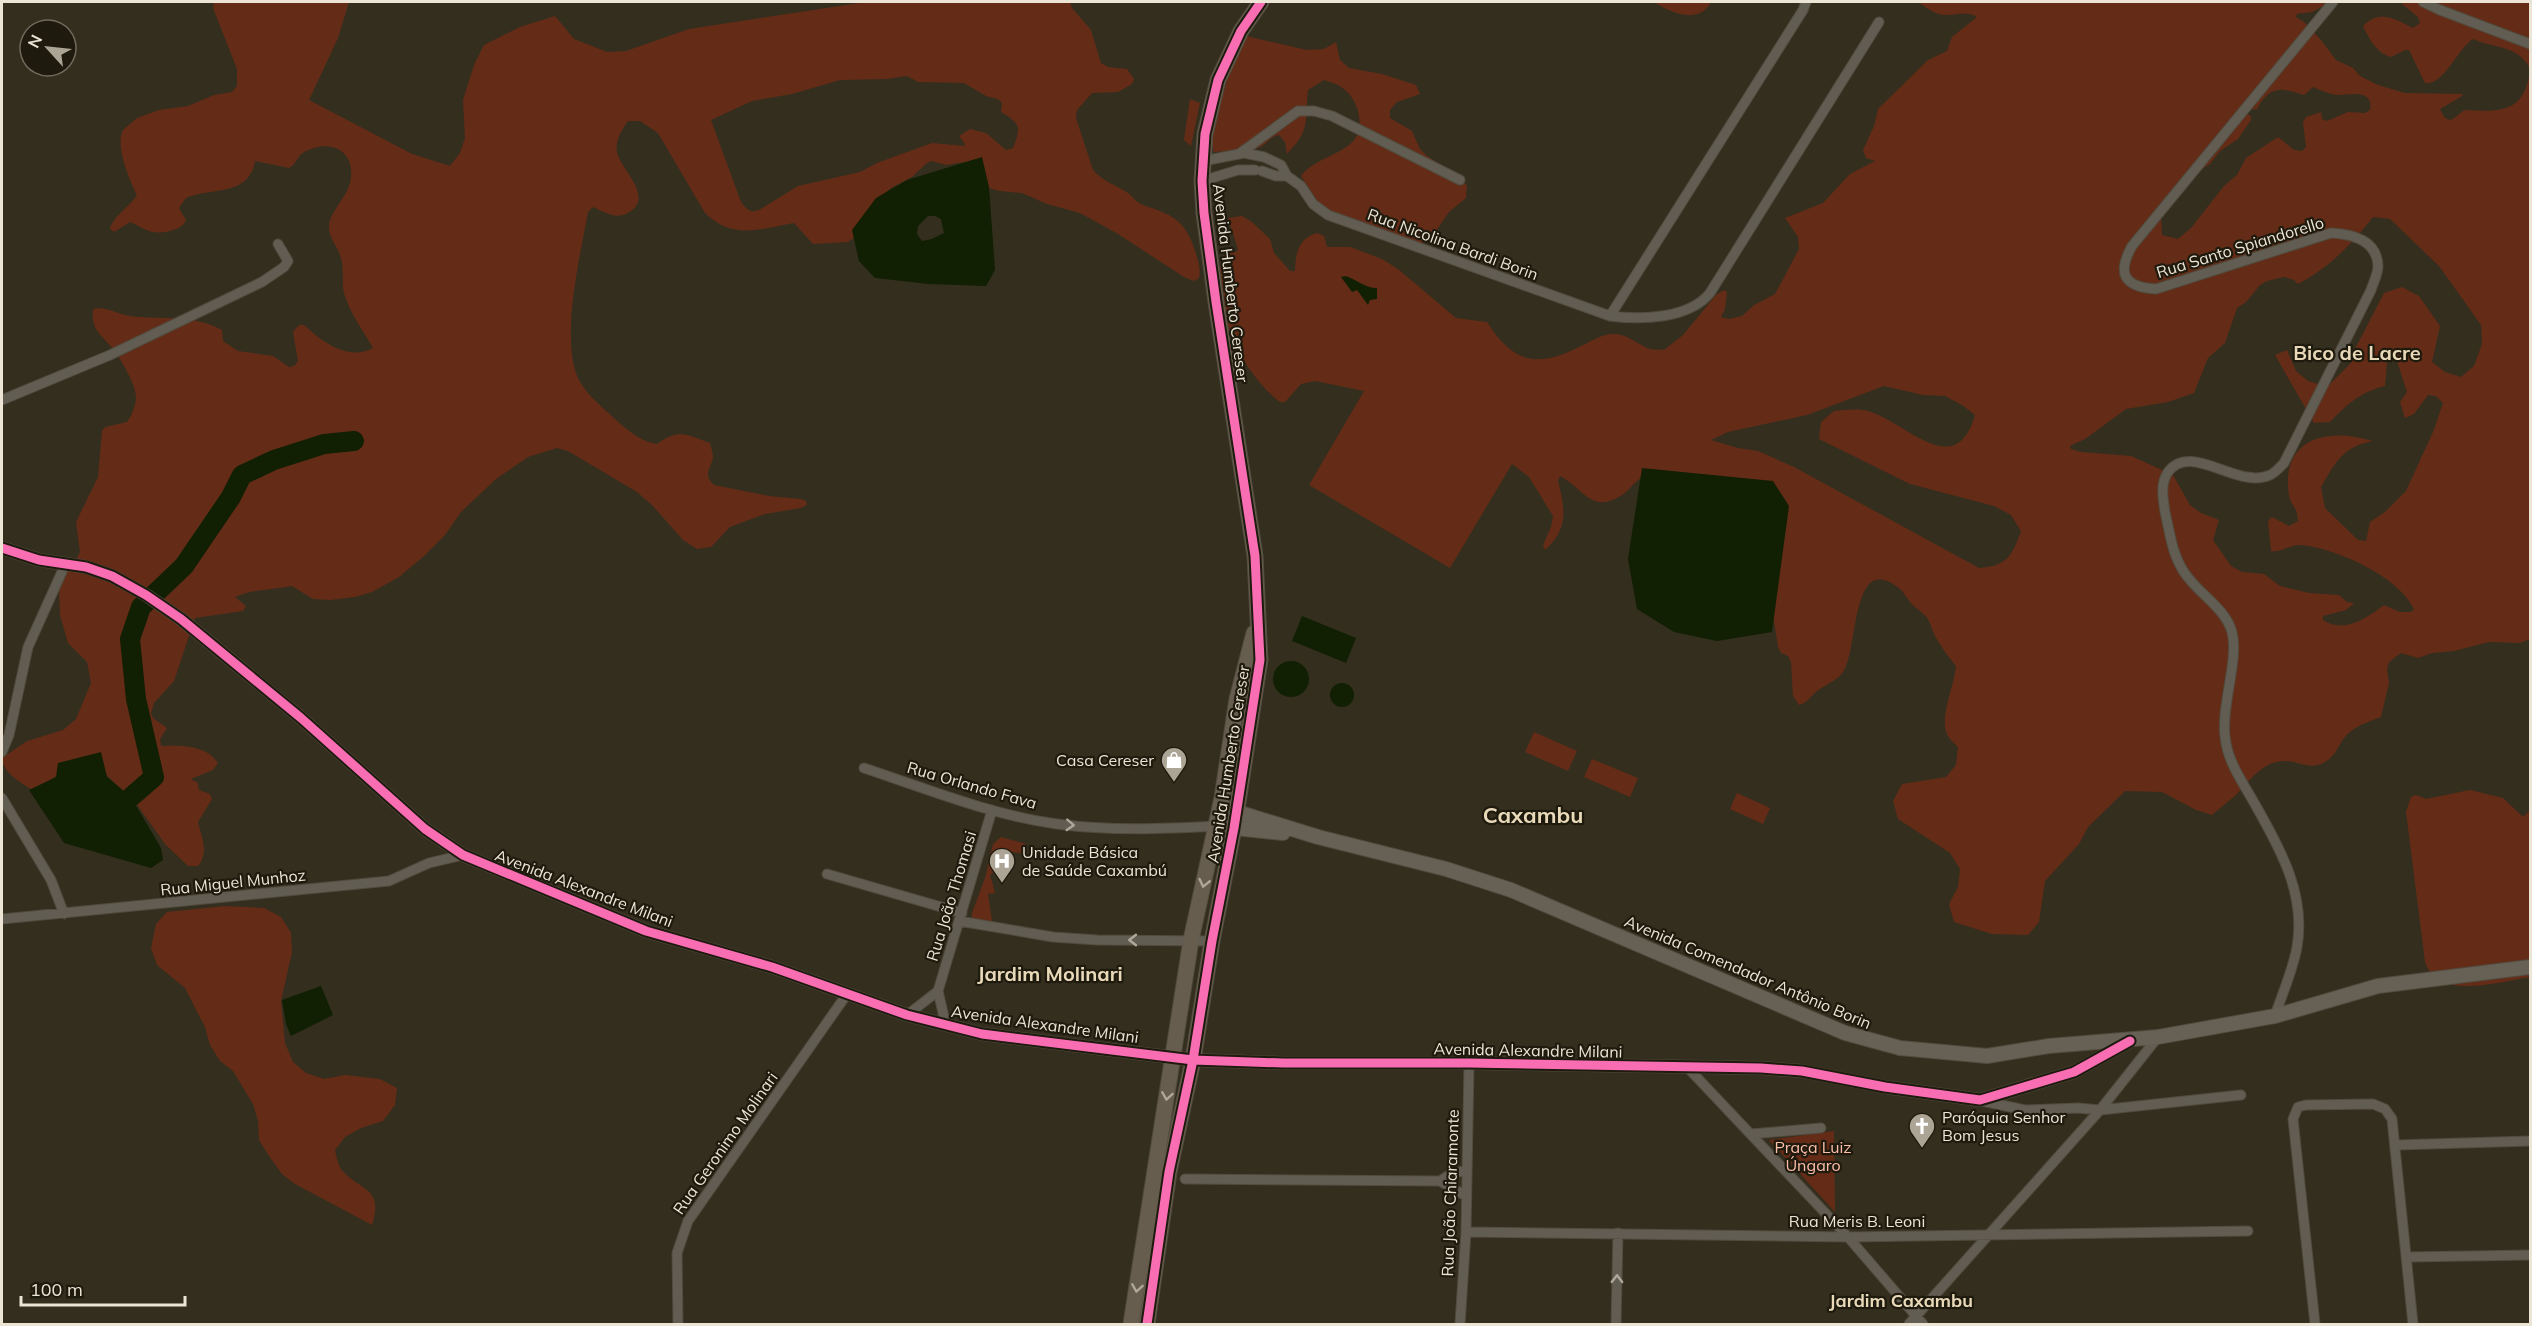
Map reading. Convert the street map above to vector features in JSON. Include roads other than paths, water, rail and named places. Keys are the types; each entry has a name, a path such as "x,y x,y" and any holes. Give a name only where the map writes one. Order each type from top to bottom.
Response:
{"main road":[{"name":"Avenida Humberto Cereser","path":"1147,1324 1169,1172 1193,1059 1258,682 1260,641 1257,622 1255,556 1216,302 1202,182 1210,110 1218,80 1241,31 1261,2"},
{"name":"Avenida Humberto Cereser","path":"1131,1324 1191,940 1216,826 1237,699 1257,622"},
{"name":"Avenida Comendador Antônio Borin","path":"1237,812 1318,837 1446,869 1511,890 1845,1033 1871,1041 1949,1054 1987,1056 2049,1046 2158,1037 2275,1017 2378,986 2530,967"},
{"name":"Avenida Comendador Antônio Borin","path":"1216,826 1318,837"}],"street":[{"path":"1610,316 1797,20 1806,2"},
{"name":"Rua Santo Spiandorello","path":"2275,1017 2297,948 2300,917 2294,883 2273,836 2229,758 2224,736 2232,660 2232,632 2222,614 2184,574 2174,554 2163,498 2163,481 2169,470 2182,462 2196,461 2242,477 2256,479 2272,475 2284,463 2371,290 2378,267 2373,252 2363,240 2349,234 2331,233 2156,289 2140,288 2129,282 2123,272 2125,259 2132,246 2333,2"},
{"path":"2423,2 2530,44"},
{"name":"Rua Nicolina Bardi Borin","path":"1203,161 1239,154 1264,157 1281,165 1287,176 1301,186 1313,204 1328,215 1610,316 1652,317 1686,310 1704,300 1710,293 1879,22"},
{"path":"1239,154 1298,111 1314,111 1332,116 1460,180"},
{"path":"1202,182 1238,170 1258,170 1276,176 1287,176"},
{"path":"2,400 110,355 262,282 284,267 288,261 279,244"},
{"name":"Avenida Alexandre Milani","path":"2,548 39,560 86,567 111,576 146,595 181,619 301,718 425,830 463,855 646,931 772,967 907,1015 946,1026 982,1034 1173,1058 1283,1063 1469,1063 1802,1071 1885,1087 1980,1100 2074,1072 2130,1041"},
{"path":"2,752 9,735 28,647 65,565"},
{"name":"Rua Orlando Fava","path":"864,768 992,810 1057,824 1151,829 1216,826"},
{"path":"2,798 51,880 64,914"},
{"name":"Rua João Thomasi","path":"946,1026 938,991 992,810"},
{"name":"Rua Miguel Munhoz","path":"2,919 389,881 429,863 463,855"},
{"path":"827,874 960,917 1053,937 1097,940 1212,941"},
{"path":"907,1015 938,991"},
{"name":"Rua Geronimo Molinari","path":"678,1324 676,1253 688,1221 847,994"},
{"path":"1909,1324 2100,1110 2158,1037"},
{"name":"Rua João Chiaramonte","path":"1460,1324 1466,1232 1469,1063"},
{"path":"1688,1068 1848,1237 1923,1324"},
{"path":"1980,1100 2025,1110 2078,1108 2100,1110 2241,1095"},
{"path":"2315,1324 2294,1113 2298,1107 2306,1105 2373,1104 2385,1109 2392,1119 2413,1324"},
{"path":"1751,1134 1821,1128"},
{"path":"2396,1145 2530,1141"},
{"path":"1440,1181 1451,1174 1467,1170"},
{"path":"1185,1179 1440,1181 1466,1196"},
{"name":"Rua Meris B. Leoni","path":"1466,1232 1848,1237 2248,1231"},
{"path":"1616,1324 1618,1233"},
{"path":"2407,1257 2530,1255"}],"waterway":[{"path":"131,797 154,777 136,699 130,639 141,607 184,566 231,497 242,475 274,460 324,444 354,441"}],"place":[{"name":"Casa Cereser","path":"1174,783"},
{"name":"Unidade Básica de Saúde Caxambú","path":"1002,884"},
{"name":"Paróquia Senhor Bom Jesus","path":"1922,1149"}],"district":[{"name":"Bico de Lacre","path":"2357,352"},
{"name":"Caxambu","path":"1533,815"},
{"name":"Jardim Molinari","path":"1050,973"},
{"name":"Jardim Caxambu","path":"1901,1300"}],"park label":[{"name":"Praça Luiz Úngaro","path":"1813,1156"}]}
